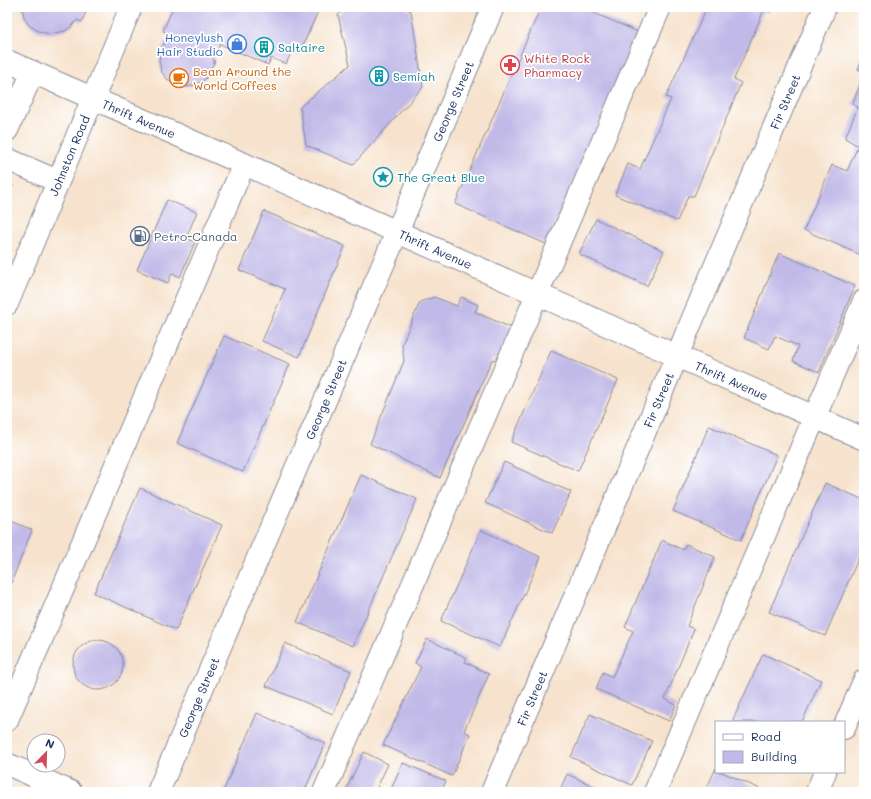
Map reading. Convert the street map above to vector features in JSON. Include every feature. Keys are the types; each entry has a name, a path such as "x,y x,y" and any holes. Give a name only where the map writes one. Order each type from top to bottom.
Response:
{"street":[{"name":"Johnston Road","path":"7,304 130,7"},
{"name":"George Street","path":"158,792 493,7"},
{"path":"324,792 660,7"},
{"name":"Fir Street","path":"492,792 825,7"},
{"name":"Thrift Avenue","path":"7,61 244,164 864,439"},
{"path":"7,130 33,72"},
{"path":"7,159 57,181"},
{"path":"7,720 244,164"},
{"path":"655,792 864,301"},
{"path":"845,726 864,681"},
{"path":"7,764 71,792"},
{"path":"817,792 825,773"}],"building":[{"path":"22,7 91,7 89,10 87,9 82,22 77,20 65,31 49,34 38,31 29,25 24,17"},
{"name":"Saltaire","path":"173,7 320,7 299,54 292,51 286,64 271,58 268,65 220,44 213,60 215,61 205,79 196,85 186,87 167,79 161,71 159,60 161,50 171,34 163,31"},
{"name":"Semiah","path":"347,7 402,7 411,11 423,87 353,165 306,145 300,107 350,65 338,15"},
{"path":"541,7 580,7 638,32 546,244 455,204"},
{"path":"707,7 772,7 770,12 764,10 734,79 741,83 694,196 688,196 677,221 615,195 628,164 640,169 671,99 666,97"},
{"path":"864,56 864,71 858,69"},
{"path":"864,76 863,256 804,230 832,165 847,171 858,146 845,138 858,107 852,104"},
{"path":"7,165 14,169 8,183 13,185 7,199"},
{"path":"167,200 197,212 186,238 195,242 180,277 172,273 168,283 137,270"},
{"path":"264,211 345,246 299,357 262,341 285,289 239,270"},
{"path":"596,219 664,251 647,286 579,254"},
{"path":"779,253 855,286 819,372 793,361 798,346 775,336 769,349 744,338"},
{"path":"434,297 457,306 461,297 478,305 475,312 514,329 503,358 492,360 440,478 370,444 404,361 402,344 420,302"},
{"path":"224,336 290,364 243,472 177,443"},
{"path":"551,351 618,380 578,471 511,442"},
{"path":"709,426 777,455 741,540 673,511"},
{"path":"504,462 571,492 552,533 485,503"},
{"path":"361,475 417,499 353,646 297,622"},
{"path":"825,483 864,500 864,545 825,636 769,612"},
{"path":"140,488 222,525 176,630 94,593"},
{"path":"7,519 32,530 9,588 7,587"},
{"path":"481,530 541,557 500,647 441,621"},
{"path":"662,540 683,550 686,544 715,557 687,626 694,629 665,699 676,705 669,721 596,689 603,672 612,677 633,631 625,627"},
{"path":"427,639 467,658 465,662 489,674 464,731 470,734 452,776 383,745 421,667 415,663"},
{"path":"93,640 103,640 116,647 123,660 123,670 116,683 103,690 93,690 84,686 77,679 73,670 73,660 77,651 84,644"},
{"path":"285,643 351,671 333,714 266,686"},
{"path":"763,654 821,680 802,721 732,721"},
{"path":"257,713 325,743 304,792 223,792"},
{"path":"590,714 652,741 632,785 571,757"},
{"path":"364,752 388,764 375,792 345,792"},
{"path":"403,763 446,781 441,792 390,792"},
{"path":"715,770 715,773 724,773 767,792 705,792"},
{"path":"567,774 607,792 559,792"}],"place":[{"name":"Honeylush Hair Studio","path":"237,44"},
{"name":"Saltaire","path":"264,47"},
{"name":"White Rock Pharmacy","path":"510,65"},
{"name":"Semiah","path":"379,76"},
{"name":"Bean Around the World Coffees","path":"179,78"},
{"name":"The Great Blue","path":"383,177"},
{"name":"Petro-Canada","path":"140,236"}]}
